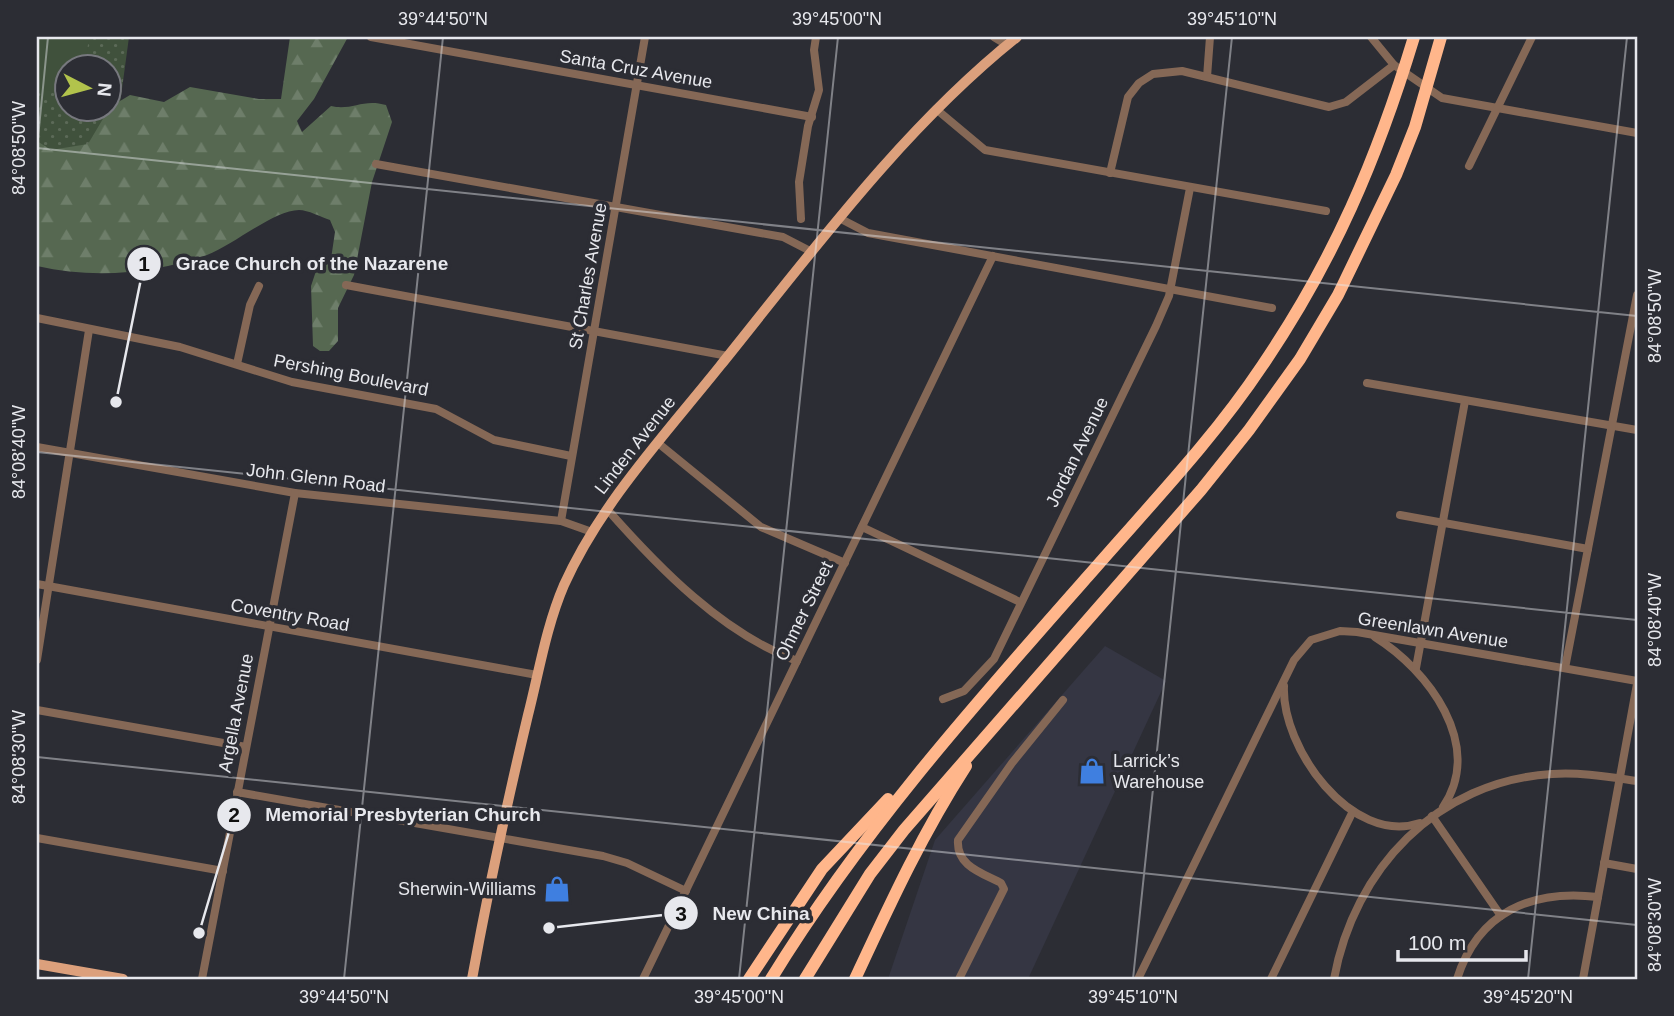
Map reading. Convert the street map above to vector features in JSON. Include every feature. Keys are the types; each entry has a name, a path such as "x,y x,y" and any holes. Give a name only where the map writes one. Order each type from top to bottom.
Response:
{"highway":[{"path":"749,979 822,869 946,738 1210,437 1261,368 1348,219 1391,113 1414,37"},
{"path":"805,979 870,874 987,733 1201,490 1249,430 1300,359 1369,234 1415,127 1439,43"},
{"path":"855,979 933,817 987,733"},
{"path":"771,979 850,860 946,738"}],"main road":[{"name":"Linden Avenue","path":"472,979 499,838 537,675 563,588 592,532 658,443 812,252 955,89 1017,37"},
{"path":"37,964 123,979"}],"street":[{"name":"Santa Cruz Avenue","path":"371,37 812,117"},
{"path":"431,48 433,37"},
{"name":"St Charles Avenue","path":"561,521 645,37"},
{"path":"801,219 799,182 819,90 814,50 816,37"},
{"path":"994,37 1007,45"},
{"path":"1207,77 1210,37"},
{"path":"1371,37 1394,65 1442,98 1637,133"},
{"path":"1469,166 1532,37"},
{"path":"1110,173 1124,106 1139,83 1153,74 1172,71 1207,77 1329,107 1346,102 1394,65"},
{"path":"936,109 985,150 1326,211"},
{"path":"376,164 783,237 812,252"},
{"name":"Jordan Avenue","path":"943,699 964,691 987,669 1156,326 1171,289 1190,188"},
{"path":"841,219 868,233 1272,308"},
{"name":"Ohmer Street","path":"643,979 993,256"},
{"path":"346,285 728,356"},
{"path":"237,364 250,305 259,286"},
{"path":"1565,668 1637,295"},
{"name":"Pershing Boulevard","path":"37,318 180,347 292,382 436,409 494,440 571,456"},
{"path":"37,660 89,330"},
{"path":"1367,383 1637,430"},
{"path":"1416,668 1465,401"},
{"path":"658,443 761,527 845,563"},
{"name":"John Glenn Road","path":"37,447 295,493 561,521 592,532"},
{"name":"Argella Avenue","path":"202,979 295,493"},
{"path":"607,509 658,567 736,630 797,661"},
{"path":"1400,515 1588,549"},
{"path":"862,527 1020,602"},
{"name":"Coventry Road","path":"37,584 537,675"},
{"name":"Greenlawn Avenue","path":"1138,979 1294,660 1311,640 1340,631 1372,635 1637,683"},
{"path":"1372,635 1416,668 1445,712 1456,748 1455,784 1441,809"},
{"path":"1285,680 1285,702 1303,753 1327,788 1353,811 1370,821 1393,826 1422,822"},
{"path":"1583,979 1637,683"},
{"path":"959,979 1003,886 965,863 958,849 958,840 1012,763 1063,700"},
{"path":"37,710 246,747"},
{"path":"1334,979 1343,939 1360,899 1379,868 1422,822 1441,809 1492,786 1531,776 1566,773 1637,781"},
{"path":"237,792 618,859 686,891"},
{"path":"1271,979 1353,811"},
{"path":"1432,816 1501,916"},
{"path":"37,838 223,871"},
{"path":"1604,863 1637,869"},
{"path":"1457,979 1473,944 1501,916 1537,898 1565,894 1598,897"}],"shaded area":[{"path":"1105,646 1166,681 1028,979 888,979 935,840"}],"green space":[{"path":"37,37 129,37 122,89 122,52 52,52 52,122 118,122 114,148 37,256"},
{"path":"37,37 89,37 87,52 52,52 52,91 37,89"},
{"path":"290,37 348,37 314,99 297,121 302,132 331,106 371,103 386,105 392,122 372,182 354,275 338,308 338,341 329,351 320,351 313,346 311,286 317,268 331,259 335,232 330,220 306,211 299,210 278,216 207,255 165,267 101,273 37,266 37,141 51,150 88,144 101,122 122,122 122,100 130,95 164,102 190,87 259,99 281,99"}],"place":[{"name":"Grace Church of the Nazarene","path":"116,402"},
{"name":"Larrick’s Warehouse","path":"1092,771"},
{"name":"Sherwin-Williams","path":"557,889"},
{"name":"New China","path":"549,928"},
{"name":"Memorial Presbyterian Church","path":"199,933"}]}
